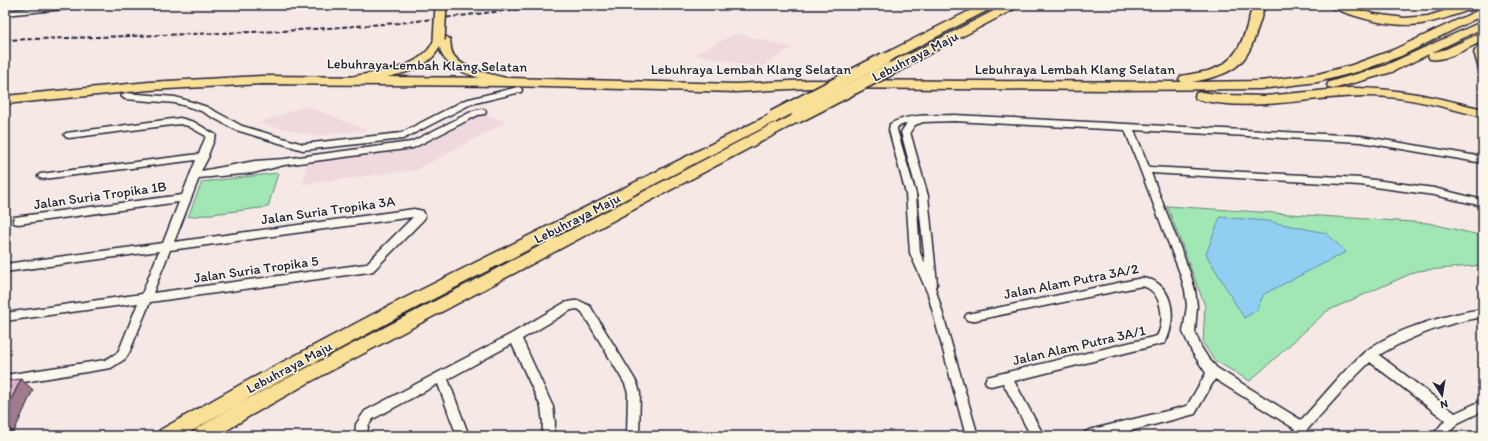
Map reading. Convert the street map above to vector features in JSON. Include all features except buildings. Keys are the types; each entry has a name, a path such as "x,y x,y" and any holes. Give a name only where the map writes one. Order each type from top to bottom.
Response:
{"highway":[{"name":"Lebuhraya Maju","path":"167,436 251,387 387,315 990,5"},
{"name":"Lebuhraya Maju","path":"202,436 242,411 304,377 1014,5"},
{"path":"1114,86 1136,82 1176,81 1213,73 1230,66 1240,56 1259,5"},
{"path":"1334,5 1373,17 1415,20 1477,12"},
{"name":"Lebuhraya Lembah Klang Selatan","path":"5,108 192,90 288,87 514,86 736,88 810,84 1114,86 1239,85 1278,83 1318,78 1384,59 1477,12"},
{"name":"Lebuhraya Lembah Klang Selatan","path":"5,100 128,87 261,80 350,80 514,86 1200,96 1275,92 1328,86 1368,76 1414,58 1477,12"},
{"path":"1414,58 1450,52 1483,36"},
{"path":"1483,49 1480,52 1483,66"},
{"path":"1200,96 1219,99 1250,100 1303,97 1349,92 1379,92 1424,99 1483,113"}],"main road":[{"path":"441,5 442,40 451,60 465,70 514,86"},
{"path":"350,80 396,72 411,67 433,52 442,40 446,5"}],"street":[{"path":"5,13 84,5"},
{"path":"125,96 175,100 189,104 204,109 239,128 303,147 403,136 468,102 514,86"},
{"path":"196,174 253,170 288,161 413,145 482,112"},
{"path":"972,436 933,294 918,260 914,246 911,194 893,130 894,126 900,122 908,120 954,118 1361,139 1483,160"},
{"path":"921,120 912,123 905,132 923,196 933,294"},
{"path":"5,380 107,365 121,356 125,350 204,156 211,135 210,133 187,122 69,135"},
{"path":"1128,126 1185,273 1190,290 1192,306 1189,332 1191,340 1213,372 1301,432 1363,361 1380,348 1396,340 1455,317 1483,313"},
{"path":"281,140 288,148 288,161"},
{"path":"349,154 351,141"},
{"path":"288,161 303,147"},
{"path":"43,176 204,156"},
{"path":"905,173 908,166 915,165"},
{"path":"1145,170 1392,184 1426,189 1483,203"},
{"name":"Jalan Suria Tropika 1B","path":"18,220 186,198"},
{"name":"Jalan Suria Tropika 3A","path":"167,246 419,213 420,216 369,268"},
{"path":"912,221 919,239 928,246"},
{"path":"5,268 167,246"},
{"path":"918,260 918,253 921,248 928,246"},
{"name":"Jalan Suria Tropika 5","path":"5,318 369,268"},
{"name":"Jalan Alam Putra 3A/2","path":"971,317 1148,281 1157,287 1165,304"},
{"name":"Jalan Alam Putra 3A/1","path":"991,381 1160,340 1165,332 1165,304"},
{"path":"361,436 362,424 369,415 515,337 568,306 578,305 586,308 631,383 634,393 633,436"},
{"path":"515,337 548,407 548,436"},
{"path":"1370,355 1454,419"},
{"path":"1089,436 1191,410 1213,372"},
{"path":"441,376 463,436"},
{"path":"1006,378 1038,436"},
{"path":"1438,436 1454,419 1483,405"}],"shaded area":[{"path":"737,33 792,48 760,68 694,54"},
{"path":"307,106 367,130 317,136 257,123"},
{"path":"484,113 505,121 505,123 416,170 303,184 307,161 412,147 476,115"}],"green space":[{"path":"278,173 268,207 188,217 202,182"},
{"path":"1167,206 1428,223 1483,236 1483,265 1417,271 1327,311 1250,381 1214,360 1203,343 1205,306"}],"water":[{"path":"1220,217 1267,221 1326,233 1346,252 1264,294 1256,311 1244,318 1206,254"}],"railway":[{"path":"5,40 284,31 399,23 554,5"}]}
